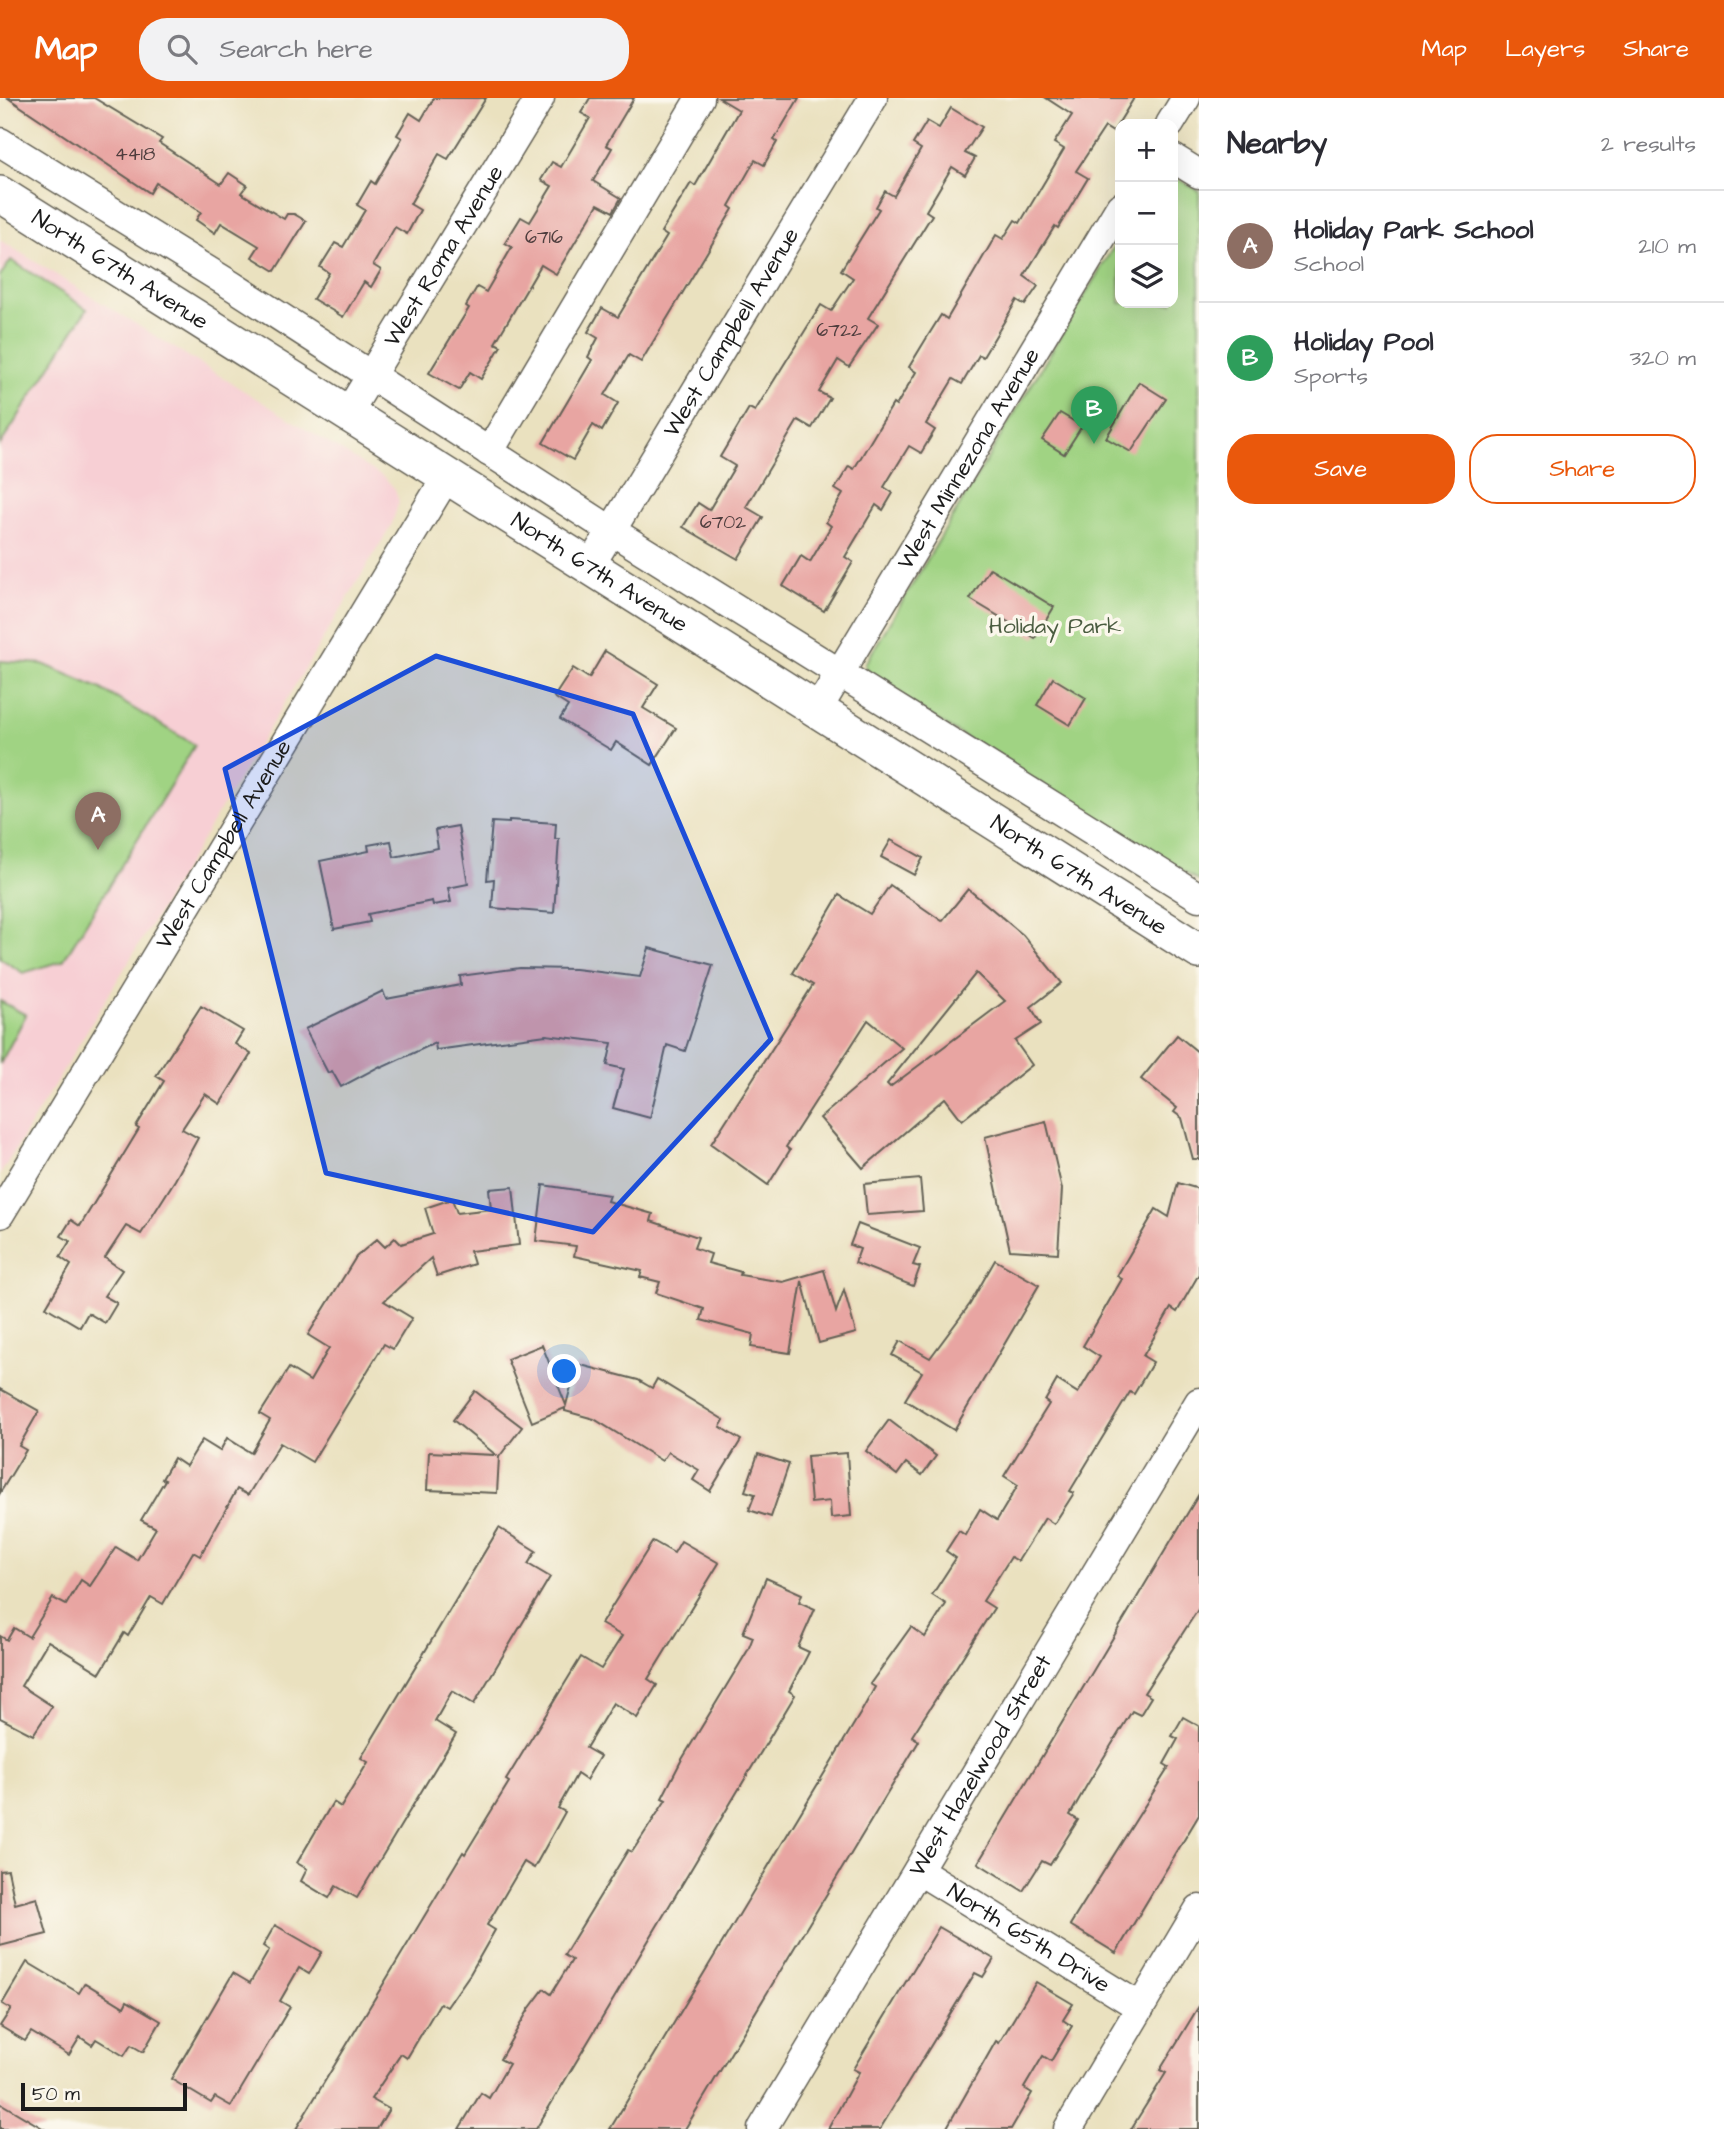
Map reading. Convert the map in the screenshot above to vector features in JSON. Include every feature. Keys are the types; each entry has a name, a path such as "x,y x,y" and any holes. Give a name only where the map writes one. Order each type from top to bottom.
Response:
{"main road":[{"name":"North 67th Avenue","path":"0,194 1199,951"}],"street":[{"name":"West Roma Avenue","path":"348,413 540,98"},
{"path":"489,452 700,98"},
{"name":"West Campbell Avenue","path":"590,566 873,98"},
{"path":"1173,119 1186,98"},
{"name":"North 67th Avenue","path":"0,142 372,375 612,531 1199,897"},
{"path":"1178,161 1199,174"},
{"name":"West Minnezona Avenue","path":"818,709 1115,215"},
{"name":"West Campbell Avenue","path":"0,1214 447,476"},
{"name":"West Hazelwood Street","path":"762,2129 1199,1402"},
{"name":"North 65th Drive","path":"918,1870 1140,2007"},
{"path":"1068,2129 1199,1909"}],"highlighted area":[{"path":"436,656 633,714 771,1039 593,1232 326,1173 225,769"}],"shaded area":[{"path":"0,240 385,478 395,489 399,502 391,526 0,1175"}],"green space":[{"name":"Holiday Park","path":"1178,179 1199,191 1199,881 870,679 865,664 1115,244 1115,308 1178,308"},
{"path":"11,260 87,309 0,445 0,276"},
{"path":"0,661 43,664 99,688 195,745 63,961 23,973 0,958"},
{"path":"0,1001 26,1015 0,1064"}],"building":[{"path":"8,98 94,98 162,139 159,143 221,184 229,173 247,185 241,193 284,219 287,214 294,214 306,221 275,271 252,257 259,246 221,223 215,233 196,220 201,212 156,183 150,193"},
{"path":"434,98 486,98 448,159 439,154 410,204 420,210 407,234 395,227 373,265 381,270 371,287 364,282 343,317 313,299 329,273 320,267 335,243 343,247 365,210 357,205 371,181 375,184 402,138 397,135 410,113 421,120"},
{"path":"590,98 634,98 606,145 612,148 593,181 621,198 613,212 598,204 556,274 541,265 495,343 501,346 481,379 470,372 459,390 429,373 469,308 466,306 477,287 486,292 512,247 505,243 521,217 530,222 552,186 541,180 552,162 561,167 590,118 581,113"},
{"path":"719,98 799,98 774,140 777,142 764,165 755,160 729,206 733,209 641,362 629,355 605,395 618,403 602,431 593,425 573,460 543,443 592,360 588,357 598,338 588,332 602,308 618,317 667,236 661,232 691,183 695,186 739,110"},
{"path":"1046,98 1134,98 1121,119 1115,119 1113,132 1105,127 1076,171 1088,178 1058,228 1055,226 1024,276 1038,286 1025,305 1017,300 983,357 979,355 962,384 953,379 926,424 935,430 921,453 909,446 884,487 893,493 883,510 876,505 845,557 853,562 824,611 783,586 801,556 810,562 831,526 826,522 843,494 835,489 849,466 854,469 893,404 896,406 916,372 909,367 941,315 947,319 996,235 1003,239 1015,220 1020,223 1064,149 1054,143 1072,115"},
{"path":"951,108 982,127 965,153 975,158 965,175 952,167 926,211 932,215 868,318 878,324 849,367 838,360 819,392 830,398 812,428 798,420 746,507 763,517 738,559 683,527 698,503 709,510 735,466 720,457 749,408 755,411 821,305 831,311 853,278 841,270 879,209 876,207 885,191 894,196 921,149 913,144 927,121 939,128"},
{"path":"1139,382 1166,399 1131,452 1106,438"},
{"path":"1060,413 1082,426 1064,454 1042,440"},
{"path":"990,568 1054,607 1035,638 970,599"},
{"path":"605,651 658,684 643,708 676,728 652,765 616,742 611,750 560,719 568,706 554,697 573,668 589,678"},
{"path":"1053,678 1086,698 1070,725 1037,705"},
{"path":"509,820 556,823 555,839 559,839 554,913 492,908 494,879 487,880 492,822 509,823"},
{"path":"458,826 468,884 448,888 451,902 433,905 432,901 368,914 370,922 334,929 320,861 369,851 368,845 391,841 394,857 438,848 435,830"},
{"path":"891,840 923,858 914,875 881,857"},
{"path":"890,885 942,921 968,889 1023,935 1062,983 1031,1007 1041,1024 1015,1041 1032,1065 962,1120 945,1098 863,1168 820,1118 902,1048 868,1020 786,1147 790,1150 768,1185 711,1144 813,985 793,973 839,895 870,914","holes":["976,973 1005,1001 890,1087 887,1084"]},
{"path":"649,948 713,965 685,1051 667,1045 650,1118 613,1108 624,1069 607,1065 612,1043 546,1035 436,1050 435,1043 381,1068 380,1066 341,1087 332,1071 328,1073 305,1029 383,991 386,999 461,985 460,976 520,968 575,969 640,977"},
{"path":"201,1006 243,1031 235,1044 251,1054 220,1104 205,1094 182,1129 198,1138 141,1234 126,1226 105,1258 122,1270 104,1296 117,1303 105,1323 88,1313 80,1327 46,1307 71,1265 60,1257 70,1241 61,1236 71,1220 80,1226 139,1129 136,1127 164,1081 156,1076"},
{"path":"1177,1035 1199,1053 1199,1159 1193,1159 1182,1118 1174,1112 1177,1108 1141,1079"},
{"path":"1046,1121 1062,1189 1058,1253 1010,1250 985,1137"},
{"path":"920,1179 923,1211 867,1215 864,1184"},
{"path":"1178,1183 1199,1189 1199,1274 1177,1312 1171,1308 1143,1356 1153,1362 1134,1394 1130,1392 1070,1491 1074,1493 1054,1524 1045,1518 1018,1561 1011,1557 983,1601 994,1608 912,1736 919,1741 685,2129 610,2129 860,1714 875,1687 870,1684 911,1627 925,1637 946,1604 932,1595 956,1558 946,1551 959,1531 965,1535 980,1509 997,1520 1018,1485 1004,1476 1049,1404 1045,1401 1057,1380 1078,1393 1100,1357 1083,1346 1122,1279 1117,1276 1156,1209 1169,1217"},
{"path":"543,1185 609,1195 607,1201 653,1214 651,1221 698,1237 694,1248 711,1254 708,1263 741,1272 740,1275 783,1282 824,1270 836,1312 844,1290 856,1333 819,1343 802,1281 790,1353 751,1347 753,1334 701,1320 704,1309 656,1293 660,1282 640,1277 642,1271 574,1256 576,1246 536,1241"},
{"path":"513,1187 519,1245 470,1251 474,1264 437,1276 431,1258 384,1301 412,1318 393,1349 384,1344 312,1462 280,1443 248,1495 237,1489 200,1556 193,1552 163,1604 151,1597 128,1636 124,1633 100,1673 48,1641 21,1686 52,1706 33,1735 0,1718 0,1636 7,1640 14,1628 29,1637 53,1598 66,1605 81,1580 90,1586 116,1547 137,1560 156,1528 141,1520 165,1480 162,1479 174,1458 186,1466 202,1440 220,1451 227,1438 251,1453 270,1420 260,1414 289,1368 310,1381 329,1348 308,1335 356,1257 377,1239 385,1247 395,1238 401,1244 433,1234 425,1208 452,1199 457,1213 491,1209 489,1189"},
{"path":"858,1224 920,1248 913,1265 920,1267 913,1286 855,1263 860,1249 850,1245"},
{"path":"995,1260 1039,1285 954,1430 905,1400 922,1372 892,1355 900,1341 930,1358 970,1304"},
{"path":"542,1345 566,1405 577,1364 638,1380 652,1388 657,1379 724,1420 720,1427 741,1440 710,1491 693,1480 699,1470 668,1452 662,1461 594,1419 565,1411 565,1408 532,1422 507,1359"},
{"path":"0,1389 39,1411 19,1446 26,1450 0,1493"},
{"path":"475,1391 522,1427 499,1457 497,1493 427,1490 429,1452 496,1455 453,1420"},
{"path":"889,1420 936,1456 922,1475 906,1463 897,1475 866,1451"},
{"path":"847,1453 851,1516 831,1518 830,1501 811,1503 807,1456"},
{"path":"758,1454 789,1464 771,1517 749,1510 755,1494 745,1491"},
{"path":"1199,1494 1199,1608 1144,1693 1151,1697 1140,1715 1132,1711 1087,1785 1070,1815 1078,1820 1050,1865 1042,1861 1023,1891 978,1863"},
{"path":"499,1528 536,1551 528,1564 550,1577 474,1704 452,1691 435,1721 456,1734 357,1898 336,1886 329,1898 301,1881 307,1869 297,1863 333,1802 341,1807 368,1762 361,1758"},
{"path":"653,1541 674,1553 681,1541 719,1563 648,1679 657,1685 637,1718 613,1703 586,1748 600,1756 586,1780 577,1774 558,1808 565,1812 534,1868 524,1862 487,1925 495,1930 470,1974 447,2007 440,2003 407,2058 401,2054 371,2099 389,2109 377,2129 296,2129 463,1852 465,1854 509,1782 506,1780 581,1657 601,1669 622,1636 601,1624"},
{"path":"766,1578 802,1594 799,1602 815,1609 798,1647 809,1652 789,1691 795,1695 536,2129 459,2129 481,2093 489,2098 509,2064 500,2059 529,2009 544,1989 551,1994 572,1960 564,1955 628,1850 632,1852 666,1800 662,1798 681,1761 748,1650 753,1637 743,1633"},
{"path":"1183,1717 1199,1726 1199,1815 1116,1953 1070,1925 1169,1767 1164,1764 1178,1739 1172,1736"},
{"path":"8,1870 15,1904 37,1898 47,1934 0,1946 0,1871"},
{"path":"275,1925 322,1952 309,1974 299,1968 280,2001 290,2007 231,2106 215,2097 211,2103 171,2079 233,1973 250,1983 269,1950 263,1946"},
{"path":"939,1927 994,1959 983,1977 975,1973 880,2129 828,2129 859,2072 853,2069"},
{"path":"27,1962 79,1993 85,1983 124,2007 127,2001 161,2021 143,2052 131,2045 124,2056 96,2039 92,2045 80,2037 69,2055 31,2032 25,2041 0,2026 11,2009 2,2004"},
{"path":"1036,1982 1073,2004 1063,2020 1072,2026 1051,2061 1043,2056 1024,2088 1032,2093 1011,2129 946,2129 996,2041 999,2043"},
{"path":"1199,2006 1199,2129 1131,2129 1166,2073 1160,2070"},
{"path":"0,2103 44,2129 0,2129"}],"place":[{"name":"Holiday Pool","path":"1094,444"},
{"name":"Holiday Park School","path":"98,850"}]}
